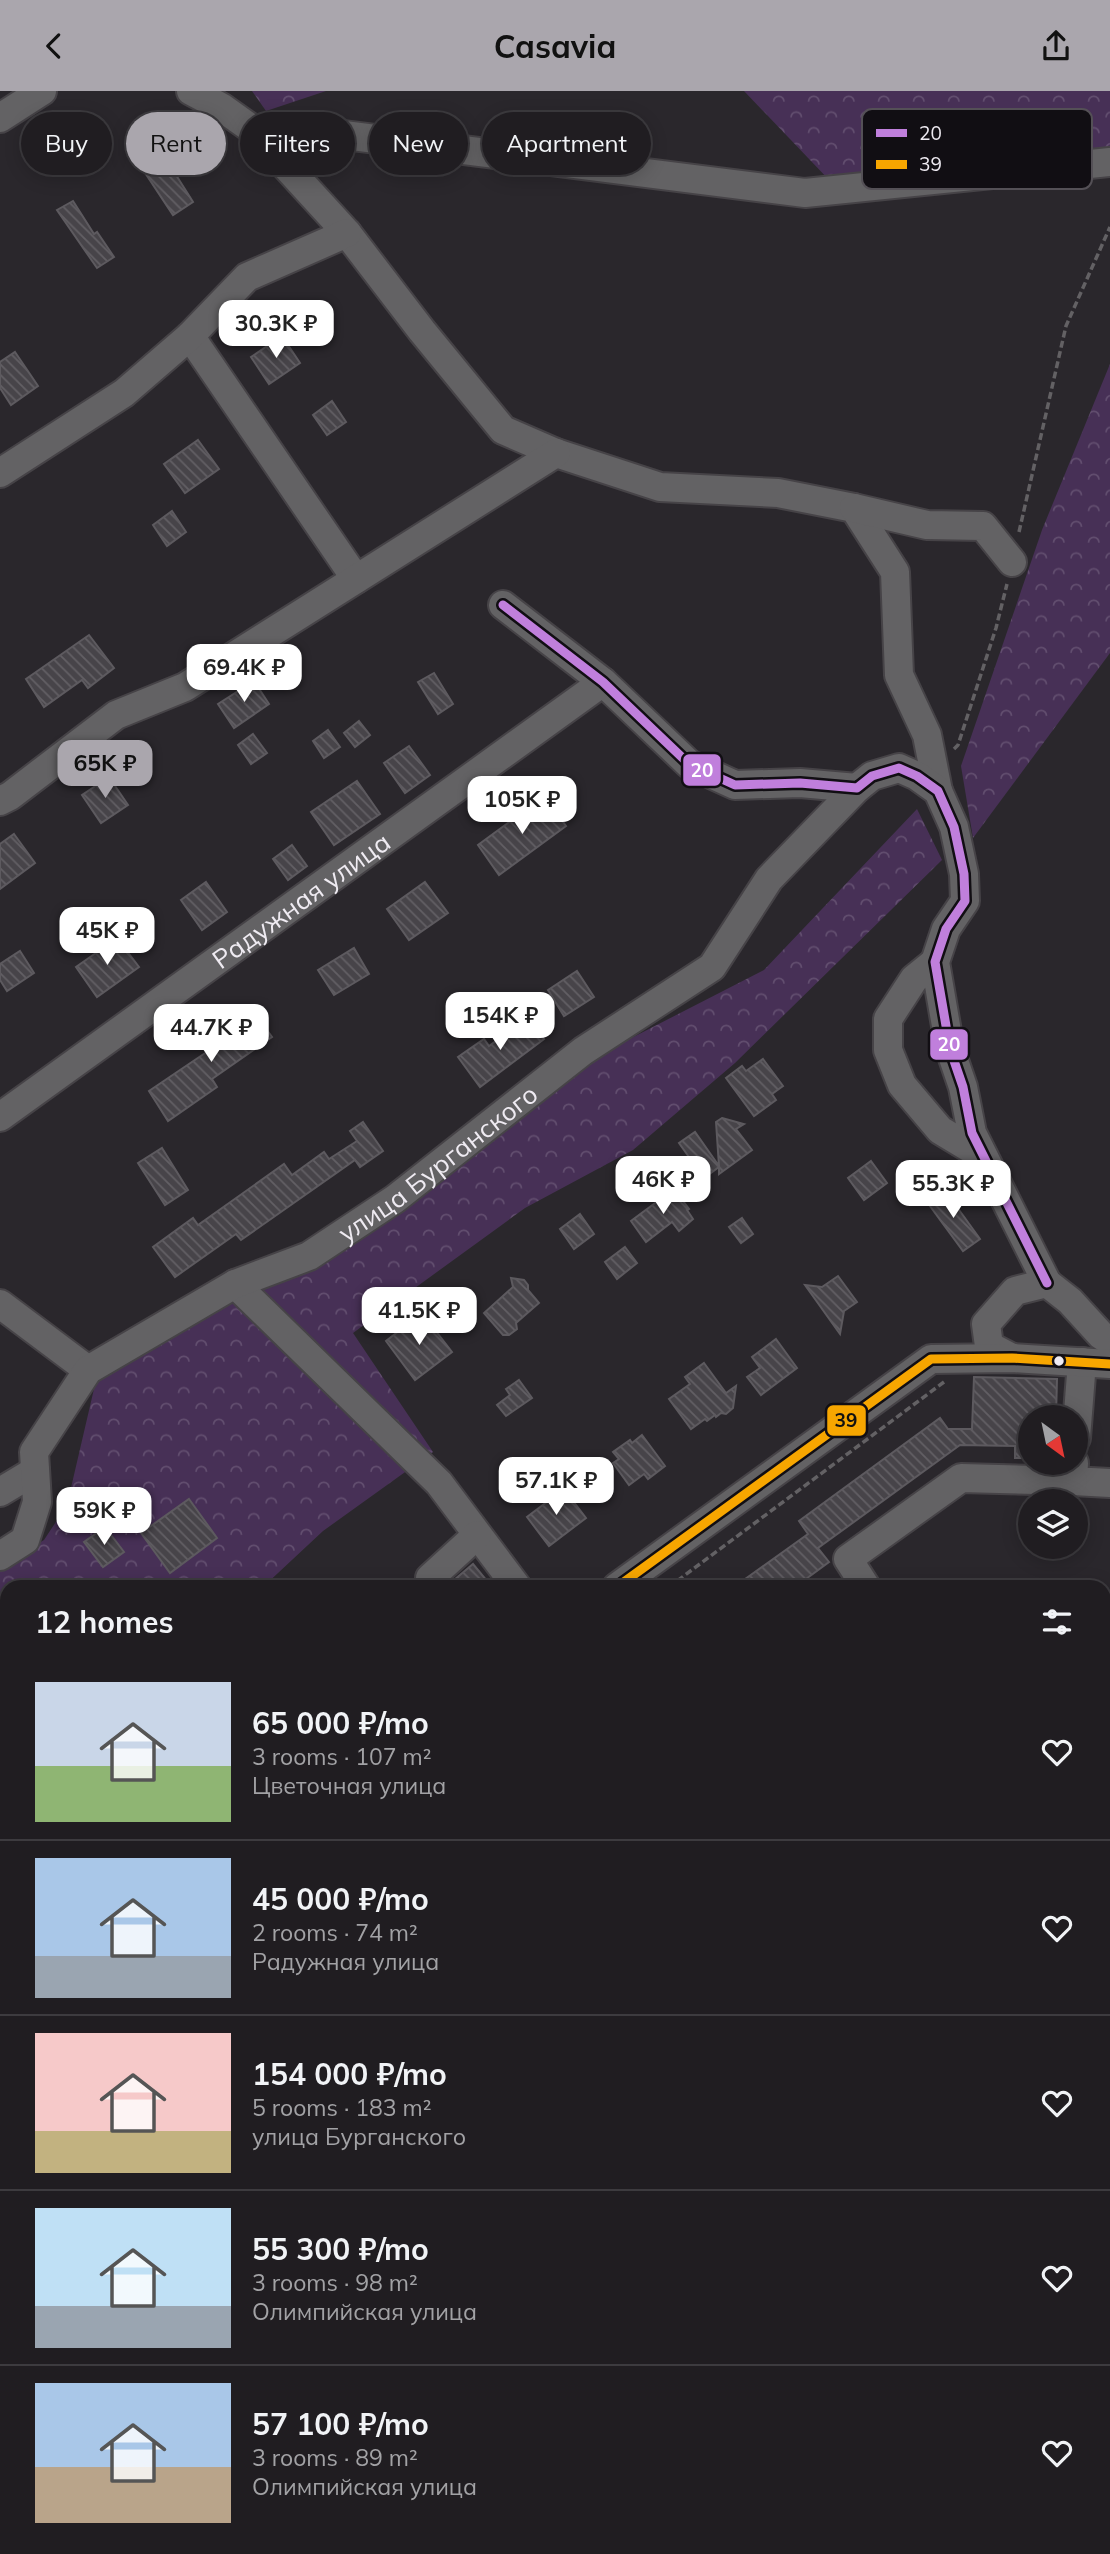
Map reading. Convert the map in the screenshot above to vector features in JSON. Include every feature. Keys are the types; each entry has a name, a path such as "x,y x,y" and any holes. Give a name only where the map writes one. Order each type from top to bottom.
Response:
{"street":[{"path":"3,117 42,91"},
{"path":"191,91 240,120"},
{"path":"355,136 805,193 862,187"},
{"path":"1092,164 1110,162"},
{"path":"294,175 347,233 503,430 556,453 660,487 778,493 926,526 983,526 1012,562"},
{"path":"0,473 124,393 190,336 247,277 347,233"},
{"path":"190,336 356,579"},
{"path":"0,801 116,715 185,687 556,453"},
{"path":"853,508 895,572 900,675 927,735 936,779 954,827 964,874 965,901 946,929 934,962 914,979 888,1019 888,1051 902,1085 940,1130 984,1156"},
{"path":"503,605 603,682 689,764 735,785 800,783 857,788"},
{"name":"Радужная улица","path":"0,1117 603,682"},
{"name":"улица Бурганского","path":"0,1556 25,1540 37,1502 34,1453 88,1370 235,1284 309,1256 320,1249 395,1199 583,1051 712,967 769,879 857,788 872,776 899,768 917,776 936,779"},
{"path":"934,962 950,1049 963,1087 972,1133 1047,1283 1070,1301 1101,1335 1110,1341"},
{"path":"1012,1358 989,1346 986,1324 1015,1291 1047,1283"},
{"path":"235,1284 439,1483 512,1580"},
{"path":"0,1304 88,1370"},
{"path":"627,1580 930,1359 1012,1358 1096,1363 1085,1405"},
{"path":"0,1492 35,1471"},
{"path":"862,1580 848,1559 961,1478 1018,1475"},
{"path":"1084,1475 1110,1483"},
{"path":"430,1580 477,1535"}],"path":[{"path":"936,779 958,745 996,628 1066,326 1110,227"},
{"path":"678,1580 944,1383"}],"green space":[{"path":"252,91 326,91 266,111"},
{"path":"744,91 1110,91 1110,151 1092,153 1092,109 862,109 862,180 832,183"},
{"path":"1110,364 1110,653 973,838 961,766 1042,530"},
{"path":"917,809 942,860 735,1063 633,1150 525,1208 353,1333 433,1452 323,1531 270,1580 0,1580 0,1566 44,1540 67,1505 97,1376 345,1215 468,1130 569,1070 764,970"}],"building":[{"path":"147,175 176,175 193,202 173,215"},
{"path":"73,201 94,234 97,232 114,257 97,268 57,210"},
{"path":"282,336 300,363 269,384 251,357"},
{"path":"15,352 38,386 11,405 0,388 0,362"},
{"path":"332,401 346,422 327,435 313,415"},
{"path":"198,440 219,469 185,493 164,464"},
{"path":"172,511 186,532 167,546 153,525"},
{"path":"89,635 114,668 88,688 82,680 44,707 26,679"},
{"path":"434,673 453,704 438,714 418,682"},
{"path":"254,681 269,704 234,728 218,704"},
{"path":"359,721 370,735 355,747 344,733"},
{"path":"328,730 340,747 324,758 313,741"},
{"path":"253,734 267,753 251,764 238,745"},
{"path":"409,746 430,775 405,793 384,763"},
{"path":"109,777 128,805 101,823 82,795"},
{"path":"357,781 380,814 334,845 311,812"},
{"path":"545,796 566,826 499,875 478,845"},
{"path":"14,834 35,863 0,889 0,844"},
{"path":"292,845 307,866 288,880 273,859"},
{"path":"206,882 227,912 202,930 181,900"},
{"path":"425,882 448,913 409,940 387,909"},
{"path":"117,938 139,967 97,997 76,967"},
{"path":"354,948 369,974 334,995 318,970"},
{"path":"20,951 34,973 7,991 0,980 0,964"},
{"path":"577,971 594,997 564,1016 548,990"},
{"path":"250,1007 272,1037 212,1079 217,1087 168,1121 149,1091 217,1045 210,1035"},
{"path":"528,1017 544,1039 480,1087 458,1057 484,1039 489,1046"},
{"path":"763,1059 783,1086 772,1094 776,1100 754,1116 726,1078 742,1066 746,1071"},
{"path":"722,1118 744,1124 736,1129 752,1150 719,1174 719,1167 704,1178 679,1143 695,1132 719,1166 716,1122"},
{"path":"363,1122 383,1151 360,1167 355,1160 241,1240 236,1234 175,1277 153,1247 193,1218 198,1225 284,1164 292,1175 324,1152 329,1159 357,1141 350,1131"},
{"path":"162,1148 188,1190 165,1205 138,1163"},
{"path":"871,1161 887,1183 864,1200 848,1178"},
{"path":"674,1189 693,1219 679,1231 672,1222 646,1242 631,1221"},
{"path":"944,1189 980,1239 963,1251 927,1202"},
{"path":"580,1214 594,1234 574,1249 560,1229"},
{"path":"742,1218 753,1234 741,1243 729,1227"},
{"path":"625,1247 637,1263 617,1279 605,1262"},
{"path":"838,1276 857,1302 844,1311 840,1334 805,1285 822,1287"},
{"path":"511,1278 524,1280 528,1290 539,1303 516,1323 517,1329 509,1335 503,1335 484,1313 513,1287"},
{"path":"422,1313 452,1352 415,1380 386,1341"},
{"path":"776,1339 797,1368 761,1395 747,1377 760,1368 752,1357"},
{"path":"704,1363 726,1393 736,1386 733,1408 726,1414 715,1415 707,1421 705,1419 691,1429 669,1399 690,1384 685,1377"},
{"path":"974,1377 1057,1379 1056,1405 1018,1405 1018,1458 1015,1458 1015,1446 960,1445 818,1548 829,1562 805,1580 744,1580 808,1534 799,1521 940,1418 948,1429 972,1429"},
{"path":"519,1380 532,1398 506,1416 497,1405 510,1395 506,1389"},
{"path":"642,1435 665,1466 648,1479 644,1474 629,1485 613,1463 619,1459 613,1452"},
{"path":"564,1489 586,1518 549,1546 527,1517"},
{"path":"189,1499 217,1538 170,1573 141,1533"},
{"path":"105,1527 124,1552 103,1567 84,1542"},
{"path":"473,1564 486,1580 454,1580"}],"transit line":[{"name":"20","path":"503,605 603,682 689,764 735,785 800,783 857,788 872,776 899,768 917,776 938,791 954,827 964,874 965,901 946,929 935,962 950,1049 963,1087 972,1133 1047,1283"},
{"name":"39","path":"627,1580 931,1359 1012,1358 1110,1364"}]}
